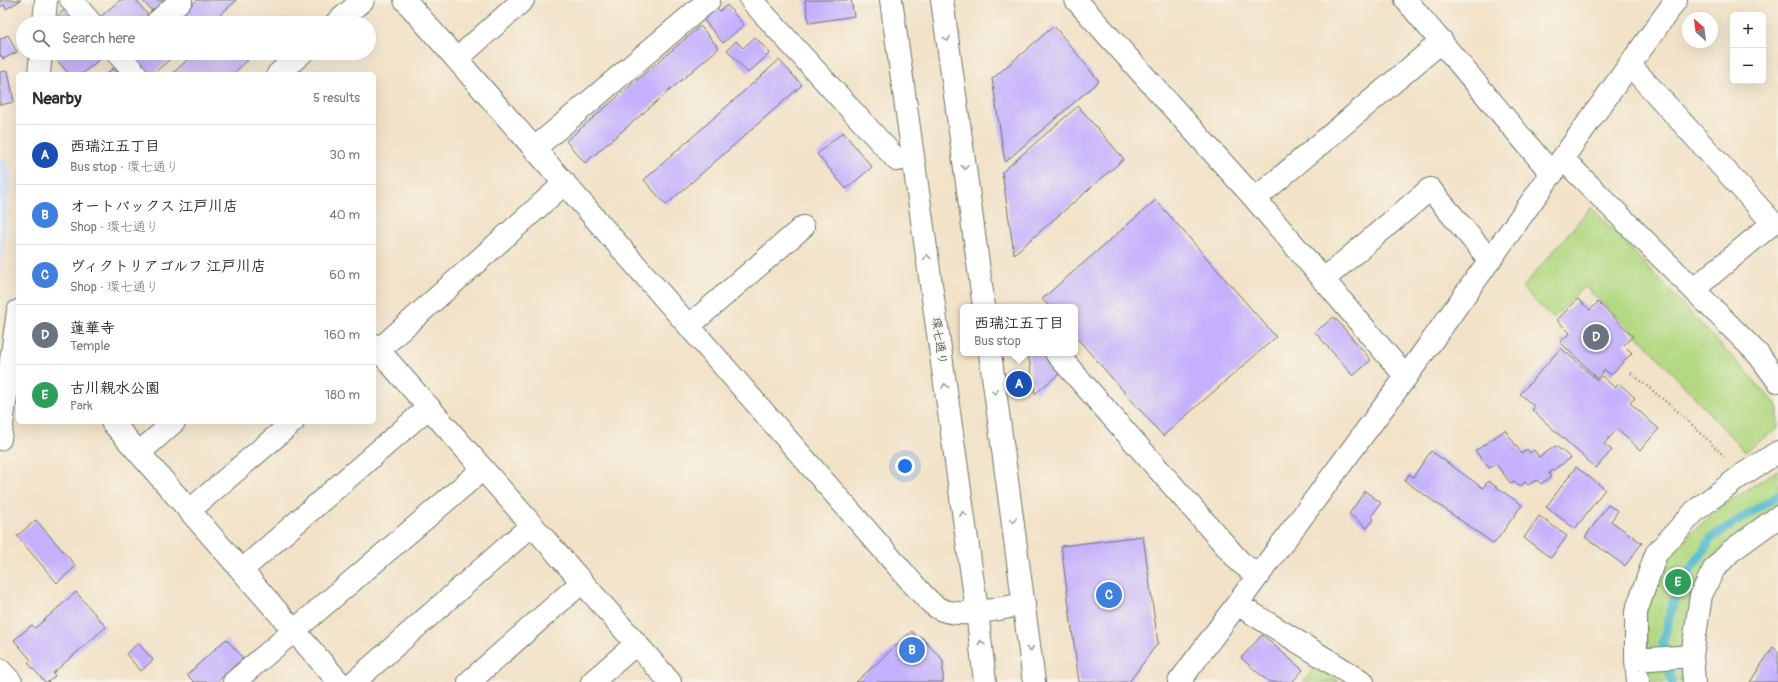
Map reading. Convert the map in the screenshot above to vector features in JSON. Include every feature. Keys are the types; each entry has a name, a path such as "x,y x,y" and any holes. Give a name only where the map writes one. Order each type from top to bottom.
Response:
{"street":[{"path":"45,16 46,0"},
{"path":"71,0 85,16"},
{"path":"164,16 181,0"},
{"path":"344,16 363,0"},
{"path":"406,0 690,325 915,586 937,607 951,613 1024,604"},
{"path":"457,59 522,0"},
{"path":"535,148 709,0"},
{"path":"751,0 897,160 912,157"},
{"name":"環七通り","path":"891,0 977,611 985,682"},
{"path":"942,0 984,304"},
{"path":"1077,0 1255,199 1406,377"},
{"path":"1406,0 1558,167 1694,290 1758,354 1778,381"},
{"path":"1179,682 1406,377 1558,167 1676,0"},
{"path":"1255,199 1442,41"},
{"path":"40,72 41,60"},
{"path":"125,60 134,72"},
{"path":"280,72 294,60"},
{"path":"1630,65 1773,223 1694,290"},
{"path":"376,349 565,183"},
{"path":"1323,280 1430,189 1490,260"},
{"path":"690,325 804,227"},
{"path":"0,439 16,326"},
{"path":"376,351 428,407 670,682"},
{"path":"990,356 1034,682"},
{"path":"1059,356 1240,562 1258,576"},
{"path":"242,570 428,407"},
{"path":"114,424 339,682"},
{"path":"139,453 172,424"},
{"path":"190,510 292,424"},
{"path":"1638,682 1636,660 1636,612 1656,554 1695,511 1742,475 1778,452"},
{"path":"234,682 294,629 483,469"},
{"path":"1694,682 1692,656 1701,595 1714,569 1731,550 1778,518"},
{"path":"354,682 532,525"},
{"path":"469,682 582,582"},
{"path":"1237,604 1363,682"},
{"path":"592,682 636,644"},
{"path":"1636,660 1692,656"},
{"path":"0,670 11,682"}],"path":[{"path":"1631,373 1681,414 1742,475"}],"shaded area":[{"path":"0,154 11,170 0,281"}],"green space":[{"path":"1591,207 1778,406 1778,428 1745,452 1644,342 1584,286 1553,319 1522,288"},
{"path":"1778,470 1778,511 1709,567 1688,682 1649,682 1645,614 1664,558 1719,508"},
{"path":"1316,666 1339,682 1303,682"}],"building":[{"path":"0,0 21,0 6,9 4,5 0,7"},
{"path":"120,0 136,0 148,15 147,16 101,16"},
{"path":"142,0 165,0 152,11"},
{"path":"197,0 237,0 219,16 179,16"},
{"path":"805,0 851,0 854,16 809,23"},
{"path":"727,5 744,25 723,43 703,19 717,8 720,11"},
{"path":"66,9 72,16 59,16 59,14"},
{"path":"700,26 719,48 585,163 566,141"},
{"path":"1054,26 1099,81 1005,162 992,79"},
{"path":"8,35 16,52 3,59 2,56 0,56 0,39"},
{"path":"755,37 770,53 748,73 727,50 736,41 743,48"},
{"path":"57,60 98,60 84,72 67,72"},
{"path":"138,60 169,60 155,72 148,72"},
{"path":"187,60 248,60 235,72 174,72"},
{"path":"779,60 802,85 666,205 644,180"},
{"path":"113,68 117,72 109,72"},
{"path":"8,71 14,102 0,105 0,72"},
{"path":"1078,106 1124,159 1014,254 1002,172"},
{"path":"843,132 872,167 846,189 817,154"},
{"path":"1156,200 1276,337 1163,436 1078,339 1078,304 1047,304 1042,299"},
{"path":"1578,299 1590,310 1598,302 1633,336 1624,345 1632,353 1611,375 1605,370 1597,378 1560,342 1570,333 1557,320"},
{"path":"1334,317 1371,360 1353,376 1315,332"},
{"path":"1561,348 1597,380 1602,376 1615,388 1619,383 1635,398 1630,403 1659,429 1640,450 1617,429 1604,444 1612,450 1596,468 1532,410 1535,407 1520,394"},
{"path":"1029,356 1046,356 1060,373 1035,394"},
{"path":"1505,430 1522,454 1527,449 1530,453 1534,450 1539,457 1556,446 1571,458 1549,473 1551,477 1541,484 1537,480 1528,485 1525,482 1519,487 1514,482 1511,484 1496,464 1489,468 1475,451"},
{"path":"1431,451 1483,488 1488,481 1522,505 1494,544 1405,481 1409,474 1413,477"},
{"path":"1576,467 1605,489 1575,529 1546,507"},
{"path":"1365,491 1381,503 1371,516 1374,519 1367,528 1349,514"},
{"path":"1608,505 1618,511 1611,521 1642,543 1625,566 1585,537"},
{"path":"1539,516 1567,536 1551,558 1524,538"},
{"path":"36,520 76,566 57,583 17,536"},
{"path":"1143,536 1158,643 1129,682 1079,682 1061,546"},
{"path":"76,592 106,627 53,673 55,676 48,682 45,682 28,663 31,660 14,640 32,625 35,628"},
{"path":"912,631 918,639 921,637 943,660 943,682 856,682"},
{"path":"1262,635 1303,670 1292,682 1269,682 1241,658"},
{"path":"226,639 243,658 217,682 194,682 187,675"},
{"path":"138,643 153,660 141,671 126,654"},
{"path":"1773,647 1778,651 1778,682 1750,682"}],"waterway":[{"path":"1672,682 1663,642 1676,592 1712,537 1778,496"}],"place":[{"name":"蓮華寺","path":"1596,337"},
{"name":"西瑞江五丁目","path":"1019,384"},
{"name":"古川親水公園","path":"1678,582"},
{"name":"ヴィクトリアゴルフ 江戸川店","path":"1109,595"},
{"name":"オートバックス 江戸川店","path":"912,650"}]}
